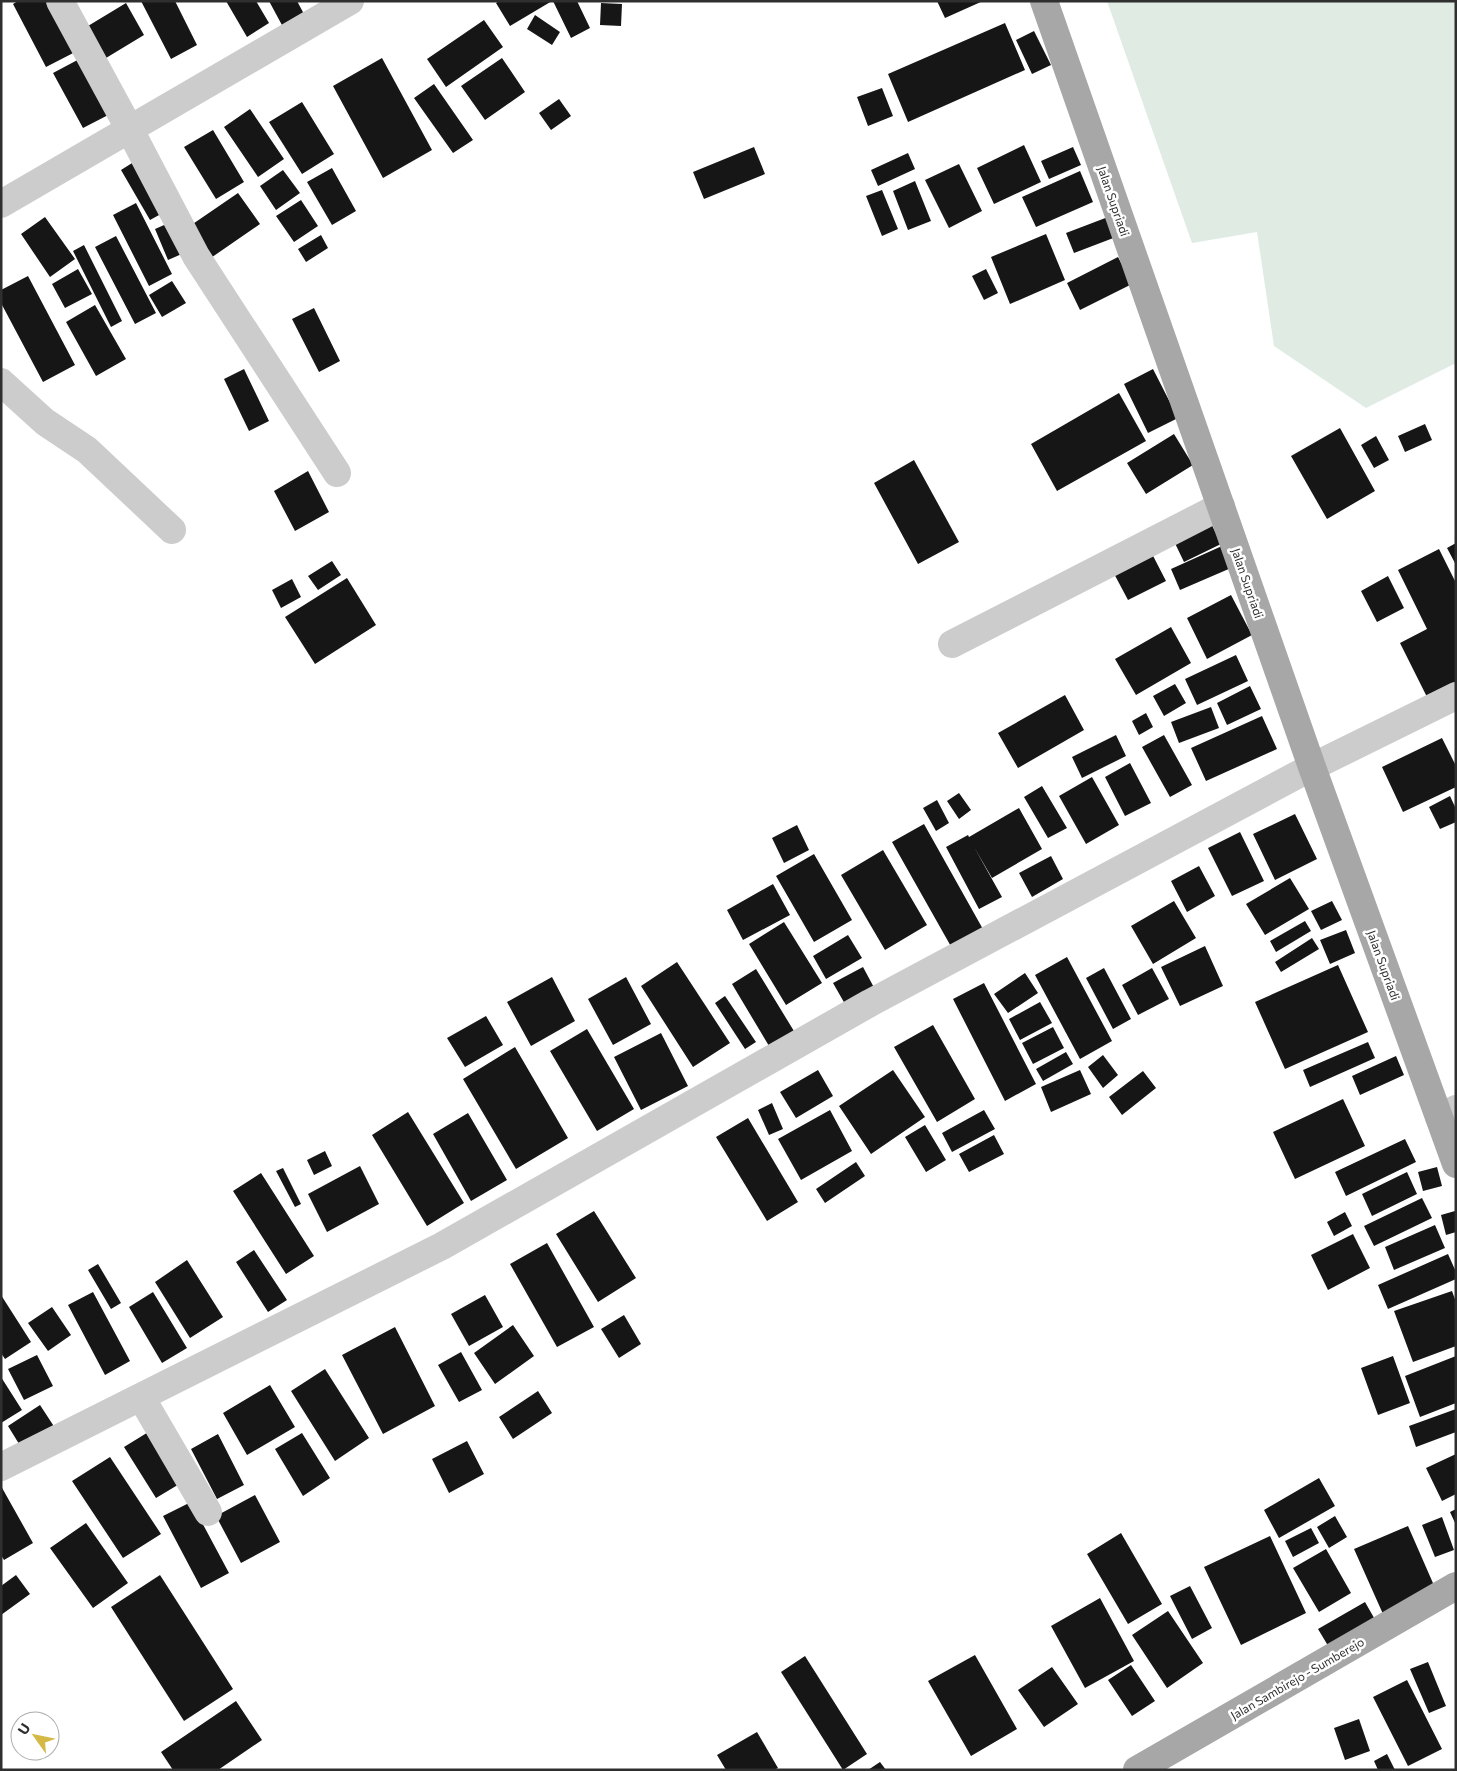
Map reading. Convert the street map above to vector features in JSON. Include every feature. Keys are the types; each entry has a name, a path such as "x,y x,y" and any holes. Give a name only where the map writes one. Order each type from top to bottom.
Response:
{"main road":[{"name":"Jalan Supriadi","path":"1044,1 1312,767 1447,1113 1456,1164"},
{"name":"Jalan Sambirejo - Sumberejo","path":"1137,1770 1456,1586"}],"street":[{"path":"60,1 196,256 336,473"},
{"path":"1,204 350,1"},
{"path":"1,382 45,422 87,450 172,530"},
{"path":"952,644 1220,506"},
{"path":"1,1467 442,1246 870,1003 1312,767 1456,696"},
{"path":"141,1397 208,1512"}],"shaded area":[{"path":"1107,1 1456,1 1456,363 1366,408 1274,346 1257,232 1192,243"}],"building":[{"path":"18,1 57,1 81,49 46,67 13,4"},
{"path":"141,1 175,1 197,45 171,59"},
{"path":"226,1 256,1 269,23 247,37"},
{"path":"269,1 297,1 304,14 283,27"},
{"path":"499,1 552,1 510,26 496,3"},
{"path":"553,1 577,1 590,28 571,38"},
{"path":"937,1 983,1 945,18"},
{"path":"126,3 144,35 106,58 88,26"},
{"path":"601,3 622,4 621,26 600,25"},
{"path":"535,15 560,32 552,45 527,29"},
{"path":"484,20 503,47 446,87 427,59"},
{"path":"1005,23 1025,70 908,122 888,74"},
{"path":"1034,31 1051,65 1032,74 1016,40"},
{"path":"85,56 114,112 83,128 53,73"},
{"path":"382,58 432,150 383,178 333,86"},
{"path":"502,58 525,92 485,120 461,86"},
{"path":"434,84 473,140 453,153 414,98"},
{"path":"882,88 893,116 868,126 857,97"},
{"path":"559,99 571,116 551,130 539,113"},
{"path":"302,102 334,154 302,174 269,122"},
{"path":"250,109 284,159 258,177 224,127"},
{"path":"213,130 244,182 216,199 184,147"},
{"path":"1024,145 1041,182 994,204 977,168"},
{"path":"754,147 765,174 704,199 693,172"},
{"path":"1073,147 1081,165 1049,179 1041,161"},
{"path":"908,153 915,169 878,186 871,170"},
{"path":"140,158 170,209 150,220 121,170"},
{"path":"959,164 982,211 949,228 925,180"},
{"path":"332,168 356,211 332,225 307,182"},
{"path":"283,170 300,193 276,210 260,186"},
{"path":"1080,171 1093,202 1036,227 1022,197"},
{"path":"915,181 931,221 908,230 893,191"},
{"path":"882,190 898,229 882,236 866,196"},
{"path":"238,193 260,224 205,262 184,230"},
{"path":"301,200 318,226 294,242 276,216"},
{"path":"136,203 172,274 149,286 113,215"},
{"path":"45,217 75,259 50,277 21,234"},
{"path":"1108,217 1116,237 1074,253 1066,233"},
{"path":"171,222 184,253 168,260 155,229"},
{"path":"1046,234 1065,280 1010,304 991,257"},
{"path":"321,235 328,248 306,262 298,249"},
{"path":"116,236 156,313 135,324 95,247"},
{"path":"84,245 122,321 111,327 73,251"},
{"path":"1118,257 1132,284 1080,310 1067,283"},
{"path":"78,269 92,294 65,308 52,284"},
{"path":"986,269 998,293 984,300 972,276"},
{"path":"28,276 75,365 43,382 1,303 1,290"},
{"path":"172,281 186,303 162,317 149,295"},
{"path":"95,305 126,359 96,376 66,322"},
{"path":"314,308 340,361 319,372 292,319"},
{"path":"244,369 269,421 249,431 224,379"},
{"path":"1153,369 1178,418 1148,433 1124,384"},
{"path":"1119,393 1146,441 1057,491 1031,444"},
{"path":"1425,424 1432,440 1405,452 1398,436"},
{"path":"1340,428 1375,491 1327,519 1291,456"},
{"path":"1174,434 1193,465 1146,494 1127,463"},
{"path":"1376,436 1389,460 1374,468 1361,445"},
{"path":"914,460 959,542 918,564 874,483"},
{"path":"308,471 329,512 295,531 274,491"},
{"path":"1208,517 1221,544 1184,562 1171,535"},
{"path":"1456,543 1456,565 1447,548"},
{"path":"1222,546 1231,568 1180,590 1171,569"},
{"path":"1149,548 1166,581 1128,600 1111,568"},
{"path":"1439,549 1456,583 1456,682 1427,697 1400,643 1427,629 1398,570"},
{"path":"332,561 341,575 318,590 308,576"},
{"path":"1388,576 1404,608 1377,622 1361,591"},
{"path":"347,578 376,625 315,664 285,617"},
{"path":"292,579 301,597 281,608 272,590"},
{"path":"1231,595 1252,635 1207,659 1187,618"},
{"path":"1171,627 1191,663 1136,695 1115,659"},
{"path":"1236,655 1248,681 1197,705 1185,679"},
{"path":"1175,684 1186,703 1164,716 1153,696"},
{"path":"1250,686 1261,709 1227,725 1217,703"},
{"path":"1065,695 1084,730 1018,768 998,733"},
{"path":"1211,707 1219,728 1179,743 1171,722"},
{"path":"1146,713 1153,727 1139,735 1132,721"},
{"path":"1262,716 1277,749 1206,781 1191,748"},
{"path":"1116,735 1126,756 1082,778 1072,757"},
{"path":"1164,735 1192,785 1170,797 1142,747"},
{"path":"1442,738 1456,766 1456,787 1403,812 1382,767"},
{"path":"1130,763 1151,803 1125,816 1105,777"},
{"path":"1092,777 1119,825 1086,844 1059,796"},
{"path":"1042,786 1067,828 1048,838 1024,797"},
{"path":"959,793 971,810 959,819 947,801"},
{"path":"1450,796 1456,809 1456,822 1440,829 1429,807"},
{"path":"937,800 949,823 936,831 923,808"},
{"path":"1019,808 1042,849 992,878 974,847 1002,897 979,909 946,847 968,835 969,837"},
{"path":"1295,814 1317,859 1275,880 1253,834"},
{"path":"924,824 984,931 953,950 892,842"},
{"path":"797,825 809,850 784,863 772,838"},
{"path":"1240,832 1264,881 1232,896 1208,848"},
{"path":"883,850 927,925 885,950 841,875"},
{"path":"814,854 852,920 814,942 776,876"},
{"path":"1051,856 1063,879 1032,897 1019,873"},
{"path":"1199,866 1215,896 1187,912 1171,881"},
{"path":"1290,878 1309,909 1265,935 1246,904"},
{"path":"773,884 790,915 743,940 727,910"},
{"path":"1174,901 1196,938 1153,964 1131,926"},
{"path":"1332,901 1342,920 1321,930 1311,911"},
{"path":"1305,921 1311,931 1276,952 1270,941"},
{"path":"784,922 822,983 786,1005 749,944"},
{"path":"1346,930 1355,953 1330,964 1320,940"},
{"path":"848,935 862,958 826,979 813,956"},
{"path":"1312,938 1319,949 1281,972 1275,962"},
{"path":"1205,946 1223,986 1180,1006 1161,967"},
{"path":"1067,957 1112,1041 1080,1059 1035,975"},
{"path":"677,962 730,1043 693,1067 641,986"},
{"path":"1338,965 1368,1032 1285,1069 1255,1002"},
{"path":"863,967 878,995 849,1011 833,983"},
{"path":"1104,968 1131,1019 1113,1029 1086,978"},
{"path":"1152,968 1169,999 1138,1015 1122,985"},
{"path":"756,969 797,1036 772,1051 732,984"},
{"path":"1025,973 1038,993 1008,1013 994,994"},
{"path":"552,977 575,1021 531,1046 507,1002"},
{"path":"626,977 651,1024 613,1045 588,999"},
{"path":"984,983 1036,1084 1005,1101 953,999"},
{"path":"725,996 756,1042 745,1049 715,1003"},
{"path":"1040,1002 1052,1023 1020,1040 1009,1019"},
{"path":"486,1016 503,1045 465,1067 447,1038"},
{"path":"933,1025 975,1099 937,1122 894,1047"},
{"path":"1053,1027 1064,1048 1033,1064 1022,1043"},
{"path":"587,1029 634,1109 597,1131 550,1051"},
{"path":"661,1033 688,1086 641,1110 614,1057"},
{"path":"1368,1042 1375,1058 1310,1087 1303,1070"},
{"path":"515,1047 568,1138 516,1169 463,1079"},
{"path":"1066,1052 1073,1064 1043,1081 1036,1069"},
{"path":"1103,1055 1118,1075 1103,1088 1088,1067"},
{"path":"1396,1056 1404,1075 1360,1095 1352,1076"},
{"path":"818,1070 833,1096 796,1118 780,1092"},
{"path":"893,1070 925,1117 871,1154 839,1106"},
{"path":"1080,1070 1091,1094 1051,1112 1041,1087"},
{"path":"1143,1071 1156,1088 1122,1115 1109,1097"},
{"path":"1343,1099 1365,1146 1295,1179 1273,1132"},
{"path":"772,1103 783,1129 769,1135 758,1110"},
{"path":"830,1110 852,1151 801,1180 778,1139"},
{"path":"984,1110 995,1129 952,1152 942,1133"},
{"path":"408,1112 464,1203 427,1226 372,1135"},
{"path":"468,1113 507,1180 471,1201 433,1134"},
{"path":"748,1118 798,1202 767,1221 716,1137"},
{"path":"925,1125 946,1160 926,1172 905,1137"},
{"path":"994,1135 1004,1154 969,1172 959,1154"},
{"path":"1405,1139 1416,1162 1346,1196 1335,1172"},
{"path":"325,1151 332,1166 314,1175 307,1160"},
{"path":"856,1162 865,1176 825,1203 816,1189"},
{"path":"360,1166 379,1204 327,1232 308,1194"},
{"path":"1437,1167 1442,1186 1423,1191 1418,1172"},
{"path":"283,1168 301,1204 295,1207 276,1171"},
{"path":"1407,1172 1417,1194 1372,1216 1362,1194"},
{"path":"261,1173 314,1256 286,1274 233,1191"},
{"path":"1422,1198 1432,1218 1374,1246 1364,1226"},
{"path":"594,1211 636,1278 598,1302 556,1234"},
{"path":"1455,1211 1456,1232 1446,1235 1441,1215"},
{"path":"1345,1212 1352,1226 1334,1236 1327,1222"},
{"path":"1435,1225 1445,1248 1394,1270 1385,1247"},
{"path":"1353,1234 1370,1268 1328,1290 1311,1255"},
{"path":"547,1243 594,1327 557,1347 510,1264"},
{"path":"254,1250 287,1300 268,1312 236,1262"},
{"path":"1448,1254 1456,1272 1456,1279 1388,1309 1378,1285"},
{"path":"187,1260 223,1317 190,1338 155,1282"},
{"path":"98,1264 121,1303 111,1309 88,1270"},
{"path":"1452,1291 1456,1302 1456,1346 1413,1362 1394,1311"},
{"path":"93,1292 130,1361 105,1375 68,1305"},
{"path":"153,1292 187,1348 162,1363 129,1307"},
{"path":"1,1295 31,1342 5,1359 1,1353"},
{"path":"485,1295 503,1327 469,1346 451,1314"},
{"path":"52,1307 71,1335 48,1351 28,1323"},
{"path":"624,1315 641,1344 619,1358 601,1329"},
{"path":"513,1325 534,1356 495,1384 474,1353"},
{"path":"395,1327 435,1406 383,1434 342,1355"},
{"path":"461,1352 482,1390 459,1402 438,1365"},
{"path":"37,1355 53,1386 24,1400 8,1369"},
{"path":"1393,1356 1410,1403 1378,1415 1361,1368"},
{"path":"1456,1356 1456,1403 1420,1417 1405,1376"},
{"path":"325,1369 369,1438 335,1461 291,1391"},
{"path":"1,1377 22,1410 1,1423"},
{"path":"270,1385 295,1427 247,1455 223,1413"},
{"path":"538,1391 552,1413 513,1439 499,1417"},
{"path":"40,1405 57,1431 24,1452 8,1426"},
{"path":"1456,1409 1456,1432 1416,1447 1409,1426"},
{"path":"150,1431 181,1483 156,1498 124,1447"},
{"path":"302,1433 330,1478 303,1496 275,1449"},
{"path":"218,1434 244,1485 217,1499 191,1449"},
{"path":"467,1441 484,1474 449,1493 432,1459"},
{"path":"1456,1454 1456,1494 1442,1501 1426,1468"},
{"path":"110,1457 161,1534 123,1558 72,1481"},
{"path":"1319,1478 1335,1506 1279,1538 1264,1510"},
{"path":"1,1486 33,1543 4,1560 1,1555"},
{"path":"255,1495 280,1542 241,1563 216,1516"},
{"path":"191,1502 229,1573 201,1588 163,1516"},
{"path":"1456,1509 1456,1525 1450,1512"},
{"path":"1335,1516 1347,1537 1329,1548 1317,1527"},
{"path":"1442,1517 1454,1550 1435,1557 1422,1525"},
{"path":"86,1523 128,1583 93,1608 50,1548"},
{"path":"1408,1526 1436,1590 1383,1614 1354,1549"},
{"path":"1311,1528 1319,1543 1293,1557 1285,1541"},
{"path":"1121,1533 1162,1604 1128,1624 1087,1554"},
{"path":"1270,1536 1306,1613 1241,1645 1204,1567"},
{"path":"1326,1549 1351,1593 1319,1612 1293,1568"},
{"path":"16,1575 30,1594 1,1615 1,1586"},
{"path":"160,1575 233,1689 184,1721 111,1607"},
{"path":"1190,1586 1212,1628 1192,1639 1170,1596"},
{"path":"1100,1598 1134,1661 1085,1688 1051,1626"},
{"path":"1365,1602 1377,1623 1330,1649 1318,1629"},
{"path":"1168,1611 1203,1663 1167,1688 1132,1635"},
{"path":"975,1655 1017,1729 971,1756 928,1681"},
{"path":"805,1656 867,1754 843,1770 781,1672"},
{"path":"1428,1662 1446,1706 1429,1713 1410,1669"},
{"path":"1131,1665 1155,1701 1132,1716 1108,1680"},
{"path":"1052,1667 1078,1704 1044,1727 1018,1690"},
{"path":"1407,1680 1442,1749 1408,1766 1373,1697"},
{"path":"236,1701 262,1740 218,1770 173,1770 161,1752"},
{"path":"1359,1719 1370,1751 1345,1760 1334,1728"},
{"path":"757,1732 778,1768 774,1770 726,1770 717,1755"},
{"path":"1387,1754 1395,1770 1378,1770 1374,1761"},
{"path":"880,1762 886,1770 868,1770"}]}
